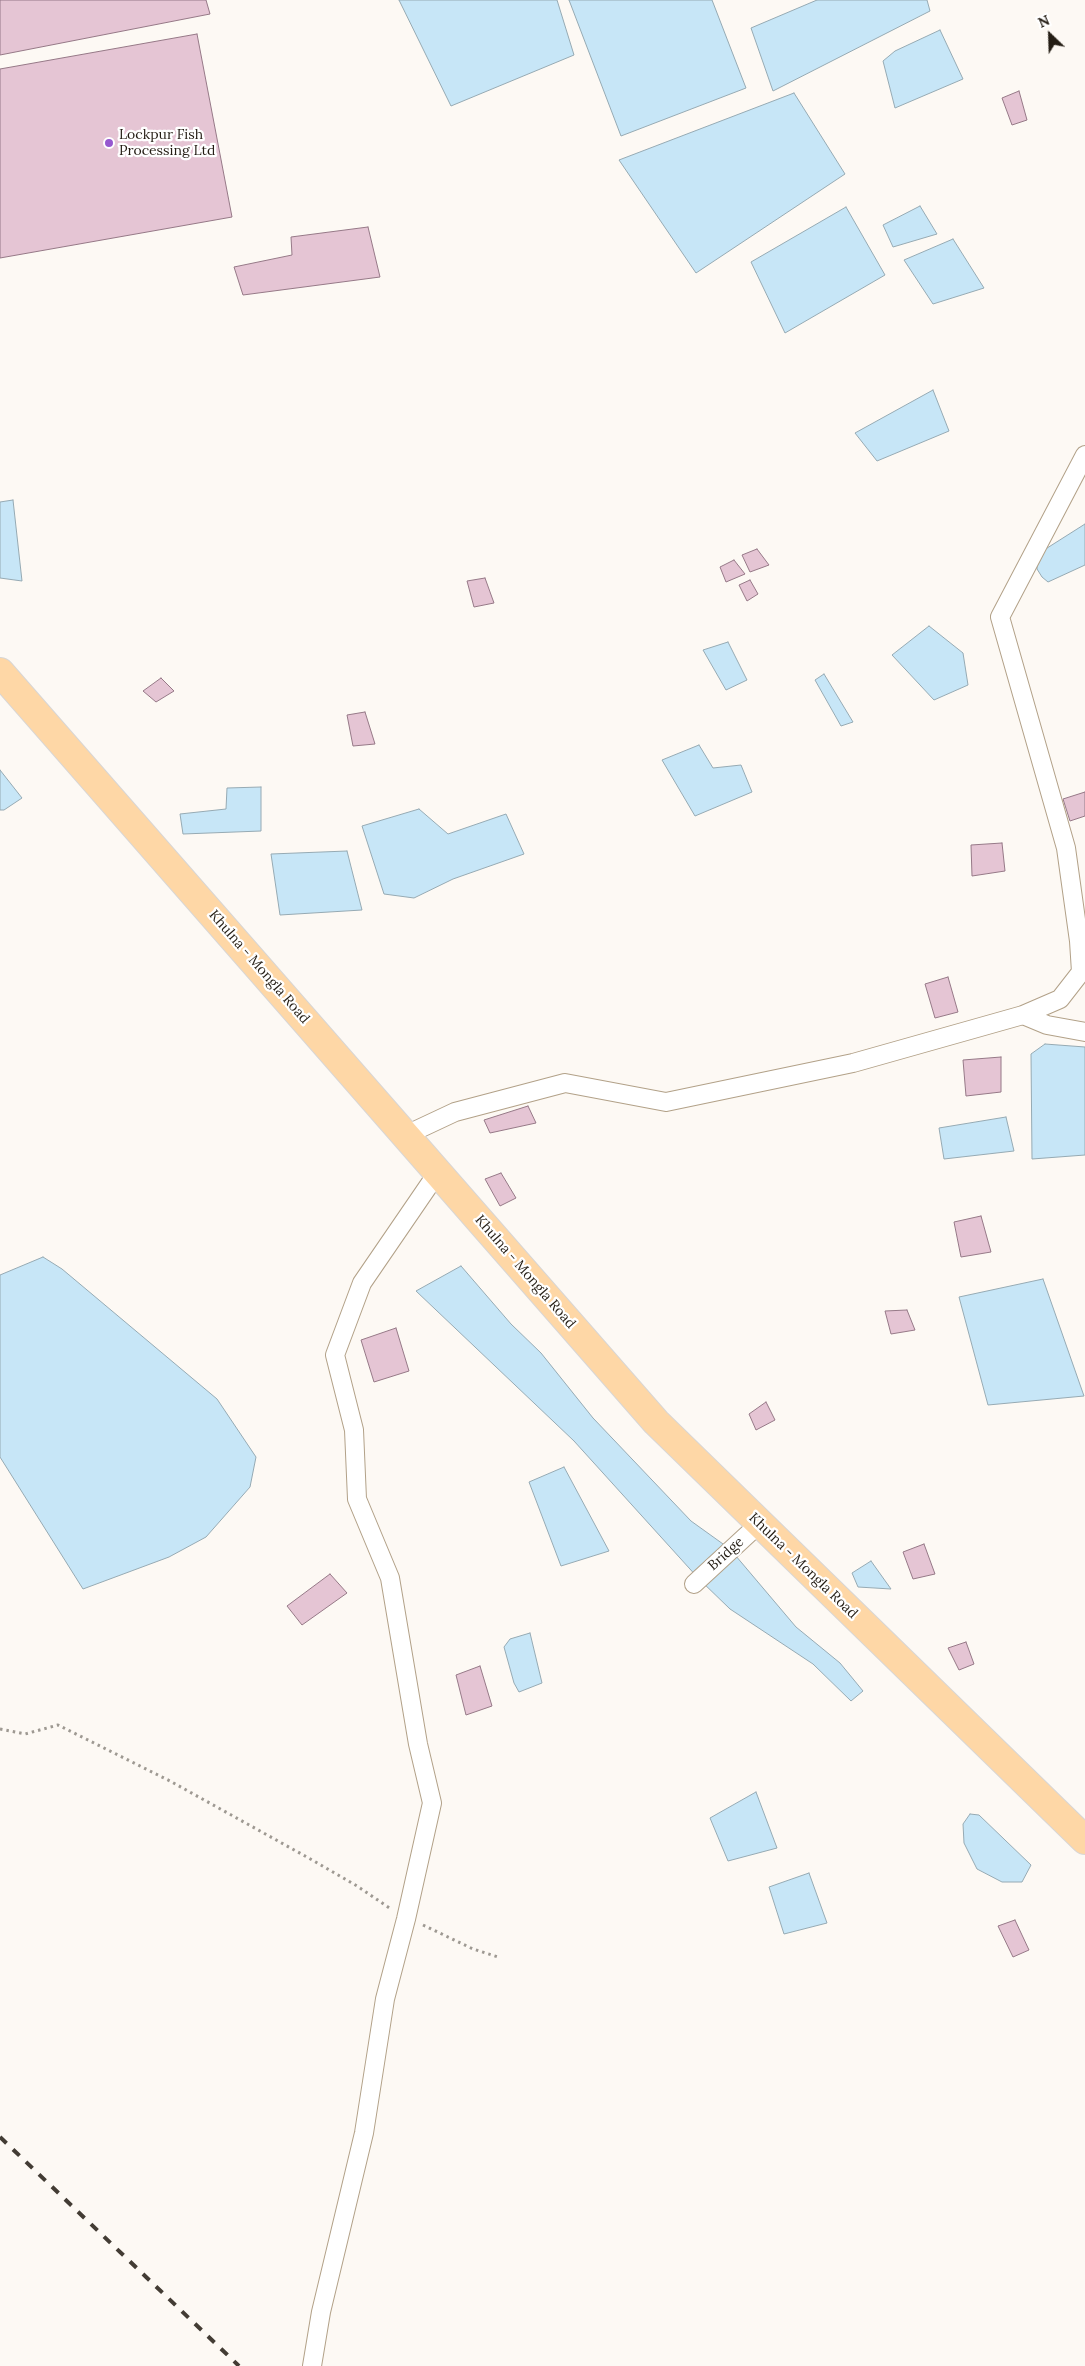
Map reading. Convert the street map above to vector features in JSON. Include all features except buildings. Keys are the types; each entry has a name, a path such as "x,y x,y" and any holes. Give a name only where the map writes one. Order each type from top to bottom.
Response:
{"highway":[{"name":"Khulna - Mongla Road","path":"0,672 656,1422 1085,1840"}],"street":[{"path":"406,1136 454,1112 565,1083 666,1102 853,1064 1023,1015 1060,999 1081,972 1080,949 1066,848 1000,617 1085,455"},
{"path":"1023,1015 1047,1025 1085,1032"},
{"path":"312,2366 321,2312 364,2133 385,1999 406,1919 432,1803 418,1744 390,1578 358,1498 354,1430 335,1356 362,1283 438,1172"},
{"name":"Bridge","path":"694,1584 759,1524"}],"path":[{"path":"0,1729 25,1734 58,1726 170,1781 358,1886 406,1919 473,1949 498,1957"}],"water":[{"path":"399,0 557,0 574,55 451,106"},
{"path":"569,0 712,0 746,88 621,136"},
{"path":"817,0 927,0 930,11 773,91 751,28"},
{"path":"940,30 963,79 895,108 883,61 895,51"},
{"path":"794,93 845,174 696,273 619,160"},
{"path":"920,206 937,234 893,247 883,225"},
{"path":"846,207 885,275 785,333 751,262"},
{"path":"953,239 984,288 933,304 904,260"},
{"path":"933,390 949,431 877,461 855,433"},
{"path":"13,500 22,581 0,578 0,502"},
{"path":"1085,524 1085,565 1048,582 1037,569 1037,561 1044,550"},
{"path":"929,626 963,653 968,685 934,700 892,655"},
{"path":"728,642 747,680 726,690 703,650"},
{"path":"824,674 853,722 841,726 815,680"},
{"path":"699,745 713,768 741,765 752,792 695,816 662,760"},
{"path":"0,770 22,798 4,810 0,810"},
{"path":"261,787 261,831 183,834 180,814 226,809 227,788"},
{"path":"419,809 448,834 506,814 524,854 453,879 414,898 384,894 362,826"},
{"path":"347,851 362,910 280,915 271,854"},
{"path":"1045,1044 1085,1047 1085,1155 1032,1159 1031,1054"},
{"path":"1006,1117 1014,1151 944,1159 939,1128"},
{"path":"43,1257 62,1269 217,1399 256,1457 250,1487 206,1537 169,1557 83,1589 0,1457 0,1275"},
{"path":"461,1266 511,1324 541,1353 593,1418 691,1521 730,1549 796,1627 840,1663 863,1691 851,1701 813,1664 730,1609 699,1579 574,1441 416,1291"},
{"path":"1043,1279 1084,1396 988,1405 959,1297"},
{"path":"564,1467 609,1551 561,1566 529,1482"},
{"path":"871,1561 891,1589 858,1587 852,1573"},
{"path":"530,1633 542,1683 519,1692 514,1683 504,1647 510,1639"},
{"path":"756,1792 777,1848 728,1861 710,1818"},
{"path":"970,1814 979,1815 1031,1865 1022,1882 1002,1882 977,1869 964,1843 963,1824"},
{"path":"809,1873 827,1923 784,1934 769,1887"}],"railway":[{"path":"0,2137 239,2366"}],"place":[{"name":"Lockpur Fish Processing Ltd","path":"109,143"}]}
